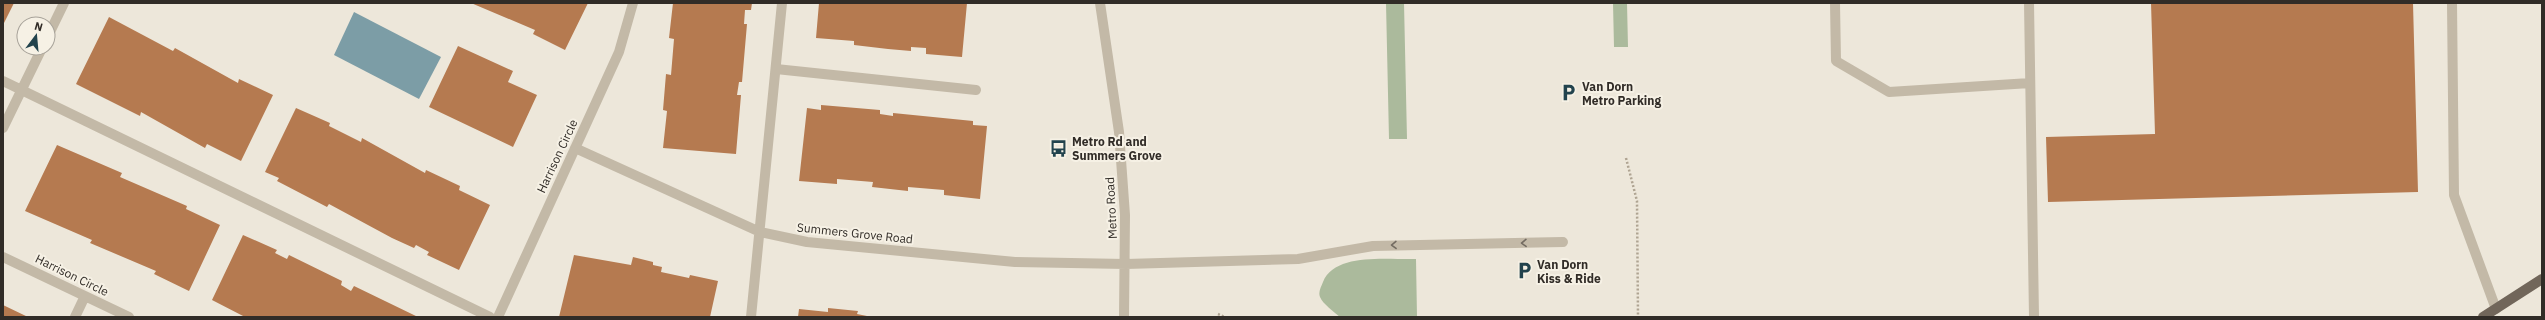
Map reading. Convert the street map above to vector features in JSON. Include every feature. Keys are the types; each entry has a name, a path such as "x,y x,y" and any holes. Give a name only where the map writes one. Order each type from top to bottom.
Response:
{"main road":[{"path":"2483,317 2542,279"}],"street":[{"path":"56,20 64,3"},
{"name":"Harrison Circle","path":"498,317 619,52 633,3"},
{"path":"751,317 782,3"},
{"name":"Metro Road","path":"1100,3 1119,132 1126,264 1124,317"},
{"path":"1835,3 1836,61 1890,92 2030,83"},
{"path":"2029,3 2034,317"},
{"path":"2452,3 2454,195 2496,309"},
{"path":"3,128 38,56"},
{"path":"776,69 976,90"},
{"path":"3,81 490,317"},
{"name":"Summers Grove Road","path":"575,148 760,232 807,242 1015,262 1126,264 1298,259 1373,246 1563,242"},
{"name":"Harrison Circle","path":"3,257 129,317"},
{"path":"75,317 85,296"}],"path":[{"path":"1626,158 1637,201 1638,317"},
{"path":"1218,314 1225,317"}],"green space":[{"path":"1386,3 1404,3 1407,139 1389,139"},
{"path":"1613,3 1627,3 1628,47 1614,47"},
{"path":"1416,259 1417,317 1340,317 1321,300 1319,295 1323,282 1329,272 1339,266 1350,262 1364,260"}],"water":[{"path":"354,12 441,57 419,99 334,55"}],"building":[{"path":"3,3 14,3 3,25"},
{"path":"471,3 588,3 565,50 533,34 535,30"},
{"path":"673,3 752,3 751,10 745,10 744,24 747,24 742,82 739,82 737,95 741,95 736,154 663,148 667,111 663,110 666,74 671,75 674,39 669,38"},
{"path":"819,3 967,3 962,57 926,54 926,48 911,47 911,51 888,49 854,45 854,41 816,38"},
{"path":"2151,3 2413,3 2418,192 2048,202 2046,137 2155,134"},
{"path":"109,17 173,51 175,48 238,83 239,79 273,95 241,161 207,144 205,148 141,112 140,116 76,84"},
{"path":"458,46 513,71 508,82 537,95 513,147 429,107"},
{"path":"821,105 880,110 880,114 893,116 893,113 973,121 973,125 987,126 980,199 944,195 944,190 908,187 908,191 872,187 873,182 837,179 837,184 799,181 807,108 821,110"},
{"path":"296,108 330,123 329,126 361,142 362,138 425,173 426,170 460,186 459,190 490,205 459,270 427,255 429,252 416,245 414,248 392,238 329,204 327,207 277,181 279,178 265,172"},
{"path":"57,145 122,173 120,177 187,206 186,209 220,225 189,291 154,274 156,271 90,243 92,240 25,211"},
{"path":"243,235 277,250 275,253 287,259 289,255 342,281 341,285 351,291 354,286 418,317 245,317 212,300"},
{"path":"574,255 631,265 633,257 653,262 653,265 662,267 661,272 689,278 690,275 718,281 710,317 559,317"},
{"path":"3,305 28,317 3,317"},
{"path":"828,308 858,311 857,314 872,317 798,317 799,309 828,312"}],"place":[{"name":"Van Dorn Metro Parking","path":"1569,93"},
{"name":"Metro Rd and Summers Grove","path":"1059,148"},
{"name":"Van Dorn Kiss & Ride","path":"1524,271"}]}
